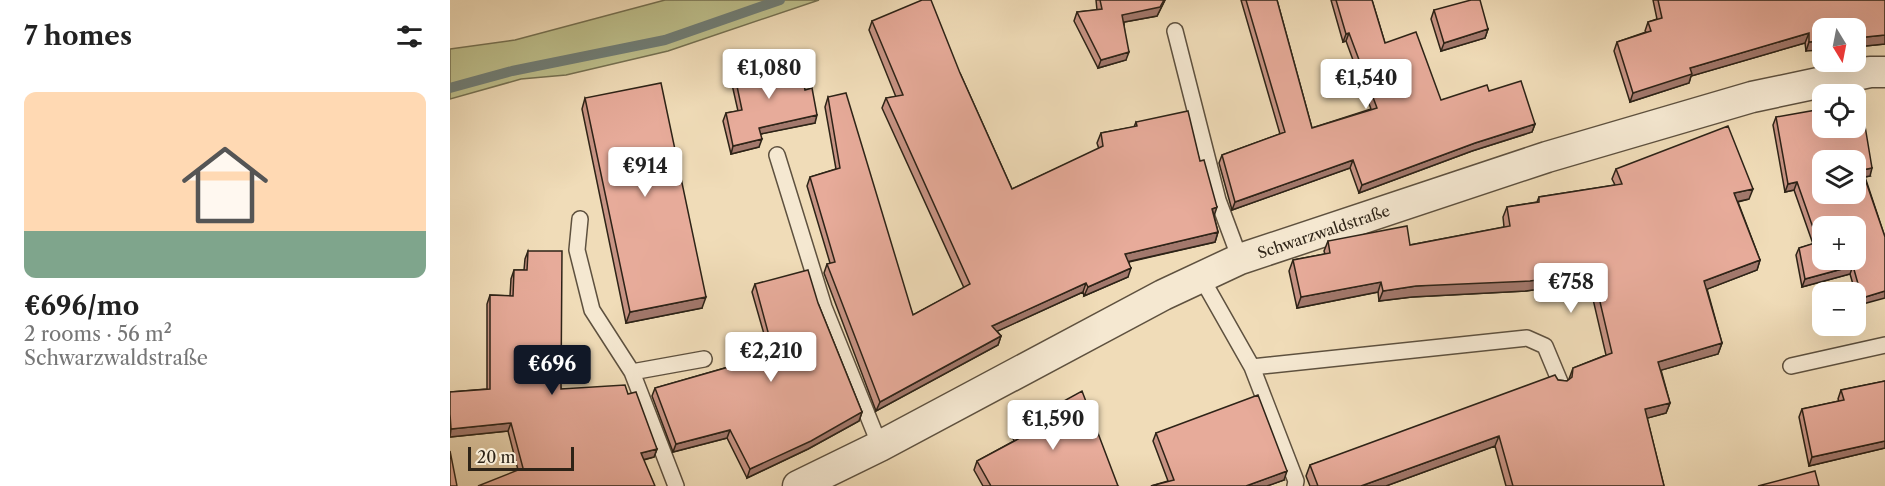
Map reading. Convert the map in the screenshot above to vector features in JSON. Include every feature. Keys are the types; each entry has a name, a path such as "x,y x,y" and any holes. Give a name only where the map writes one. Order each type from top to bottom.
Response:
{"street":[{"name":"Schwarzwaldstraße","path":"798,486 880,446 1201,277 1240,259 1547,157 1741,100 1870,72 1885,72"}],"lane":[{"path":"1175,32 1218,200 1240,259"},
{"path":"777,155 824,307 880,446"},
{"path":"580,219 577,250 592,310 632,372 676,486"},
{"path":"1201,277 1252,367 1296,481 1295,486"},
{"path":"1252,367 1527,338 1545,346 1560,382"},
{"path":"1791,366 1885,345"},
{"path":"632,372 704,359"}],"green space":[{"path":"665,0 819,0 668,51 566,75 521,79 450,99 450,49 515,40"}],"building":[{"path":"922,0 931,0 960,73 1012,189 1103,146 1101,133 1137,126 1136,122 1188,111 1200,161 1204,160 1217,207 1212,209 1218,232 1125,254 1131,268 1088,287 1086,283 992,326 1001,336 880,402 827,264 835,262 810,177 840,168 828,97 846,93 913,315 970,284 886,98 903,95 872,21"},
{"path":"1100,0 1164,0 1160,7 1122,15 1129,52 1101,60 1077,12 1102,9"},
{"path":"1246,0 1277,0 1312,128 1377,108 1349,33 1346,34 1336,0 1372,0 1385,43 1416,32 1441,100 1487,85 1489,91 1521,81 1535,124 1475,143 1362,185 1353,160 1235,202 1222,155 1285,132"},
{"path":"1471,0 1480,0 1488,29 1444,43 1434,10"},
{"path":"1658,0 1885,0 1885,35 1866,37 1866,18 1812,18 1812,42 1809,42 1809,33 1690,68 1692,74 1633,93 1617,42 1651,31 1648,22 1662,18"},
{"path":"799,59 805,90 812,88 817,115 759,128 762,139 733,146 726,113 742,110 734,72"},
{"path":"661,83 706,297 630,312 585,98"},
{"path":"1812,111 1812,138 1866,138 1866,132 1872,168 1866,169 1866,150 1812,150 1812,204 1866,204 1866,182 1885,237 1885,291 1866,297 1866,282 1858,282 1854,270 1866,270 1866,216 1812,216 1812,225 1797,182 1788,184 1776,117"},
{"path":"1728,126 1753,189 1734,193 1760,260 1704,281 1722,343 1658,362 1670,403 1645,409 1664,486 1513,486 1499,436 1361,486 1318,486 1310,465 1555,375 1558,380 1567,381 1572,377 1573,368 1612,353 1593,272 1530,281 1416,286 1383,291 1381,282 1301,297 1293,260 1330,253 1328,241 1407,226 1410,245 1510,226 1507,207 1539,202 1539,197 1622,184 1616,169"},
{"path":"1812,244 1812,270 1838,270 1805,279 1799,248"},
{"path":"528,251 562,251 561,389 625,385 628,394 636,392 657,449 641,453 655,486 478,486 523,468 511,423 451,429 450,392 490,389 490,295 513,296 514,270 527,270"},
{"path":"808,270 818,303 862,412 811,441 750,469 730,430 676,444 655,388 774,354 755,284"},
{"path":"1885,381 1885,441 1812,457 1802,409 1844,400 1841,390"},
{"path":"1082,391 1118,486 991,486 977,461 1020,438 1015,428"},
{"path":"1258,395 1287,471 1246,486 1151,486 1174,480 1156,433"},
{"path":"450,451 457,486 450,486"},
{"path":"1815,471 1819,486 1758,486"}],"waterway":[{"path":"450,88 512,71 665,40 780,0"}]}
